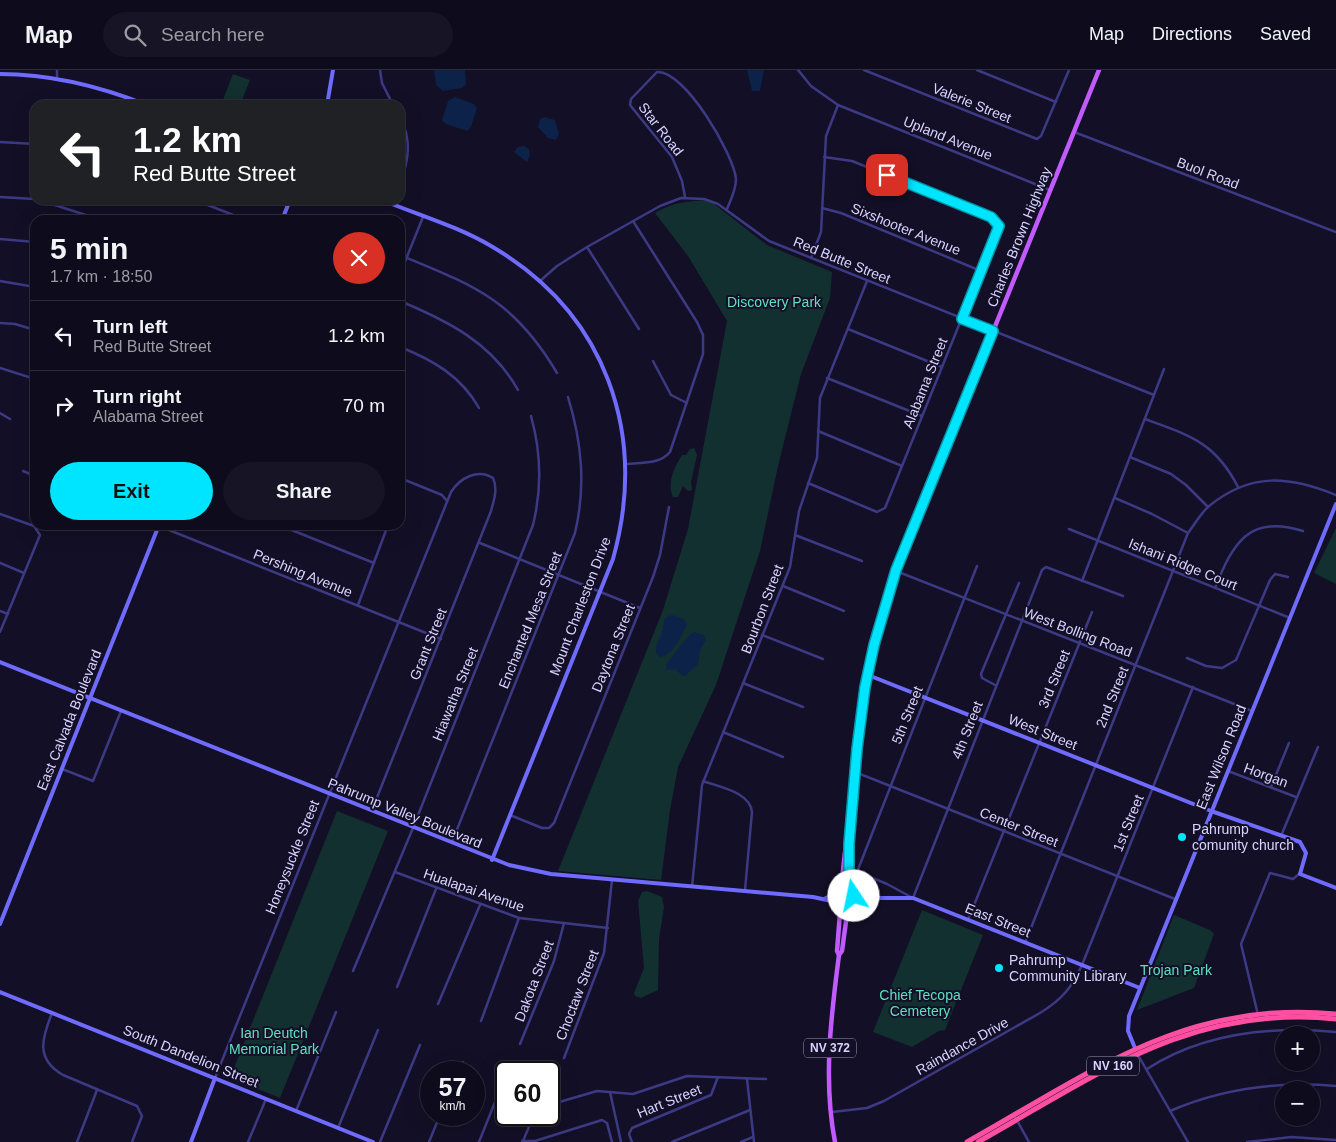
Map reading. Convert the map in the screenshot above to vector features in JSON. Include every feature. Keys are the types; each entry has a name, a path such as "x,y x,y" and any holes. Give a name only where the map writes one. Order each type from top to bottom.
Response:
{"highway":[{"name":"NV 160","path":"967,1142 1106,1070 1133,1052 1195,1031 1258,1016 1286,1011 1336,1014"},
{"name":"NV 160","path":"978,1142 1015,1118 1170,1034 1215,1020 1258,1016 1336,1019"}],"main road":[{"name":"Charles Brown Highway","path":"851,892 849,844 855,772 868,675 880,619 896,570 1097,71"},
{"name":"Charles Brown Highway","path":"841,889 845,852 849,844"},
{"path":"836,893 841,889 851,892"},
{"name":"NV 372","path":"839,955 842,951 851,892"},
{"name":"NV 372","path":"835,1142 830,1112 829,1055 839,955 837,951 840,913 836,893"},
{"path":"837,903 850,905"}],"street":[{"path":"57,70 57,77"},
{"path":"328,100 333,70"},
{"path":"380,70 382,83 391,100"},
{"name":"Upland Avenue","path":"798,70 811,86 838,105 1050,190"},
{"name":"Valerie Street","path":"864,70 1034,139 1041,136 1055,104"},
{"path":"977,70 1055,104 1069,70"},
{"name":"Star Road","path":"685,197 680,175 672,157 631,108 630,102 657,72 664,72 674,78 697,102 718,134 736,178 734,191 727,209"},
{"path":"0,74 57,77 94,86 133,100"},
{"path":"811,258 821,232 826,136 838,105"},
{"name":"Buol Road","path":"1074,132 1336,232"},
{"path":"405,134 408,144 408,162 405,170"},
{"path":"0,142 30,144"},
{"name":"Alabama Street","path":"808,484 877,512 882,511 997,234 998,223 991,217 852,162 824,157"},
{"path":"0,197 30,199"},
{"path":"540,281 558,266 587,247 668,202 685,197"},
{"name":"Red Butte Street","path":"685,197 704,199 727,209 763,238 1154,395"},
{"path":"53,205 86,215"},
{"path":"208,205 234,215"},
{"name":"Mount Charleston Drive","path":"398,205 488,244 518,263 540,281 563,304 594,347 615,399 622,427 626,464 624,508 613,559 492,860"},
{"name":"Sixshooter Avenue","path":"822,208 841,213 981,271"},
{"path":"405,263 423,217"},
{"path":"626,464 652,462 668,455 674,445 703,354 703,335 697,322 633,221"},
{"path":"0,239 30,242"},
{"path":"587,247 639,329"},
{"path":"407,258 465,282 494,300 532,336 557,373"},
{"path":"0,281 30,286"},
{"name":"Bourbon Street","path":"692,887 703,781 790,567 795,535 808,484 817,458 820,398 867,281"},
{"path":"405,303 446,321 472,337 494,357 518,390"},
{"path":"0,323 15,324 30,328"},
{"path":"848,329 942,367"},
{"path":"405,350 444,369 467,391 479,408"},
{"path":"653,361 670,395 687,403"},
{"path":"0,368 30,377"},
{"path":"1123,596 1082,581 1164,369"},
{"path":"827,378 922,416"},
{"name":"Enchanted Mesa Street","path":"451,844 575,533 582,481 578,431 568,397"},
{"path":"0,413 10,419"},
{"name":"Hiawatha Street","path":"353,972 413,828 533,525 539,487 539,460 531,416"},
{"path":"1145,419 1194,438 1202,443 1224,463 1238,487 1282,479 1336,495"},
{"path":"818,431 902,466"},
{"path":"1130,457 1171,474 1186,485 1208,507"},
{"path":"23,471 30,474"},
{"name":"Honeysuckle Street","path":"191,1142 447,502 455,487 471,476 486,474 493,478 495,482"},
{"path":"405,480 442,495 447,502"},
{"name":"Grant Street","path":"371,811 480,543 495,499 495,482"},
{"name":"2nd Street","path":"1025,942 1172,570 1188,534 1208,507 1238,487"},
{"path":"1115,498 1152,514 1188,534"},
{"name":"East Wilson Road","path":"1137,1051 1128,1031 1127,1023 1175,899 1336,504"},
{"name":"Daytona Street","path":"510,815 542,828 549,828 554,822 658,562 669,507"},
{"path":"0,514 30,525"},
{"path":"1215,588 1229,555 1251,532 1265,527 1281,526 1303,531"},
{"name":"Ishani Ridge Court","path":"1069,529 1290,618"},
{"path":"0,632 39,537 38,530"},
{"name":"East Calvada Boulevard","path":"0,924 157,530"},
{"name":"Pershing Avenue","path":"171,530 441,639"},
{"path":"292,530 374,563"},
{"path":"358,606 386,530"},
{"path":"795,535 862,560"},
{"path":"480,543 640,608"},
{"path":"0,563 24,573"},
{"name":"5th Street","path":"856,872 977,566"},
{"name":"4th Street","path":"913,898 1042,570 1046,567 1082,581"},
{"name":"West Bolling Road","path":"896,570 1252,711"},
{"path":"1187,658 1206,666 1222,668 1236,660 1259,605 1275,574 1288,577"},
{"path":"996,685 982,678 981,674 1019,583"},
{"path":"783,586 844,610"},
{"path":"0,611 8,614"},
{"name":"3rd Street","path":"968,920 1092,612"},
{"path":"762,635 823,659"},
{"name":"Pahrump Valley Boulevard","path":"0,662 492,860 538,872 824,898 837,903"},
{"name":"West Street","path":"868,675 1211,811 1300,842 1306,853 1300,874"},
{"path":"743,683 803,707"},
{"name":"1st Street","path":"1082,965 1193,687"},
{"path":"61,769 93,781 121,711"},
{"path":"723,732 783,756"},
{"path":"1271,788 1289,743"},
{"path":"1282,836 1318,747"},
{"name":"Center Street","path":"855,772 1175,899"},
{"name":"Horgan","path":"1228,772 1297,798"},
{"path":"703,781 744,797 750,802 752,812 744,892"},
{"name":"East Street","path":"849,868 887,884 913,898 1140,988"},
{"name":"Hualapai Avenue","path":"394,872 436,889 520,918 608,928"},
{"path":"1258,1016 1241,944 1270,873 1294,880 1300,874 1336,888"},
{"name":"Choctaw Street","path":"564,1058 600,968 608,928 612,880"},
{"path":"397,987 436,889"},
{"path":"851,892 879,898 913,898"},
{"name":"Pahrump Valley Boulevard","path":"824,898 836,893"},
{"path":"850,905 879,898"},
{"path":"438,1004 480,905"},
{"path":"481,1021 520,918"},
{"name":"Dakota Street","path":"520,1044 554,961 564,923"},
{"name":"Raindance Drive","path":"830,1112 867,1108 884,1101 1040,1013 1070,991 1082,965"},
{"name":"South Dandelion Street","path":"0,992 373,1142"},
{"path":"296,1112 336,1012"},
{"path":"52,1013 42,1041 43,1051 59,1073 137,1106 141,1112 141,1121 132,1142"},
{"path":"1147,1069 1174,1053 1215,1039 1283,1029 1336,1032"},
{"path":"338,1128 378,1030"},
{"path":"380,1142 420,1045"},
{"path":"1137,1051 1188,1142"},
{"name":"Hart Street","path":"632,1142 629,1134 632,1128 711,1095 718,1077"},
{"path":"560,1102 597,1091 633,1094 679,1078 766,1079"},
{"path":"747,1079 754,1142"},
{"path":"1170,1111 1226,1092 1265,1084 1336,1086"},
{"path":"77,1142 97,1090"},
{"path":"610,1092 622,1142"},
{"path":"248,1142 266,1099"},
{"path":"479,1142 495,1102"},
{"path":"672,1142 750,1110"},
{"path":"1015,1118 1029,1142"},
{"path":"522,1142 535,1140 602,1120 607,1123 612,1142"},
{"path":"429,1142 436,1126"},
{"path":"522,1142 529,1126"},
{"path":"741,1142 754,1137"},
{"path":"1247,1142 1291,1137 1336,1140"}],"green space":[{"path":"233,74 250,80 242,100 223,100"},
{"name":"Discovery Park","path":"709,200 767,245 832,272 830,298 801,374 778,466 760,551 716,685 678,767 670,810 661,880 558,871 663,610 688,529 727,321 688,256 655,213 675,204"},
{"path":"694,448 697,455 691,482 692,490 688,491 683,486 678,497 673,497 671,481 674,470 682,455 686,455 690,449"},
{"path":"1336,528 1336,584 1314,573"},
{"name":"Ian Deutch Memorial Park","path":"337,811 388,831 280,1098 230,1078"},
{"path":"647,891 662,897 664,907 659,939 658,990 641,998 635,996 634,993 644,968 638,901 642,892"},
{"name":"Chief Tecopa Cemetery","path":"922,910 983,935 945,1030 939,1031 912,1047 873,1032"},
{"name":"Trojan Park","path":"1174,915 1210,930 1214,934 1194,988 1137,1010"}],"water":[{"path":"434,70 465,70 466,84 462,88 443,91 436,85"},
{"path":"747,70 764,70 760,91 752,91"},
{"path":"455,97 474,104 477,108 471,127 467,131 446,124 442,120 448,101"},
{"path":"544,117 555,120 559,134 556,140 548,138 538,127 540,119"},
{"path":"524,146 529,149 530,155 527,162 514,152 518,147"},
{"path":"672,615 684,619 687,624 673,649 665,656 660,657 656,653 657,643 662,633 665,618"},
{"path":"694,632 704,635 706,640 700,650 698,664 684,677 675,669 666,670 666,664"}],"place":[{"name":"Pahrump comunity church","path":"1182,837"},
{"name":"Pahrump Community Library","path":"999,968"}],"route":[{"path":"854,896 849,890 851,852 849,844 865,687 874,645 896,570 993,331 962,319 999,230 998,223 991,217 887,175"}]}
